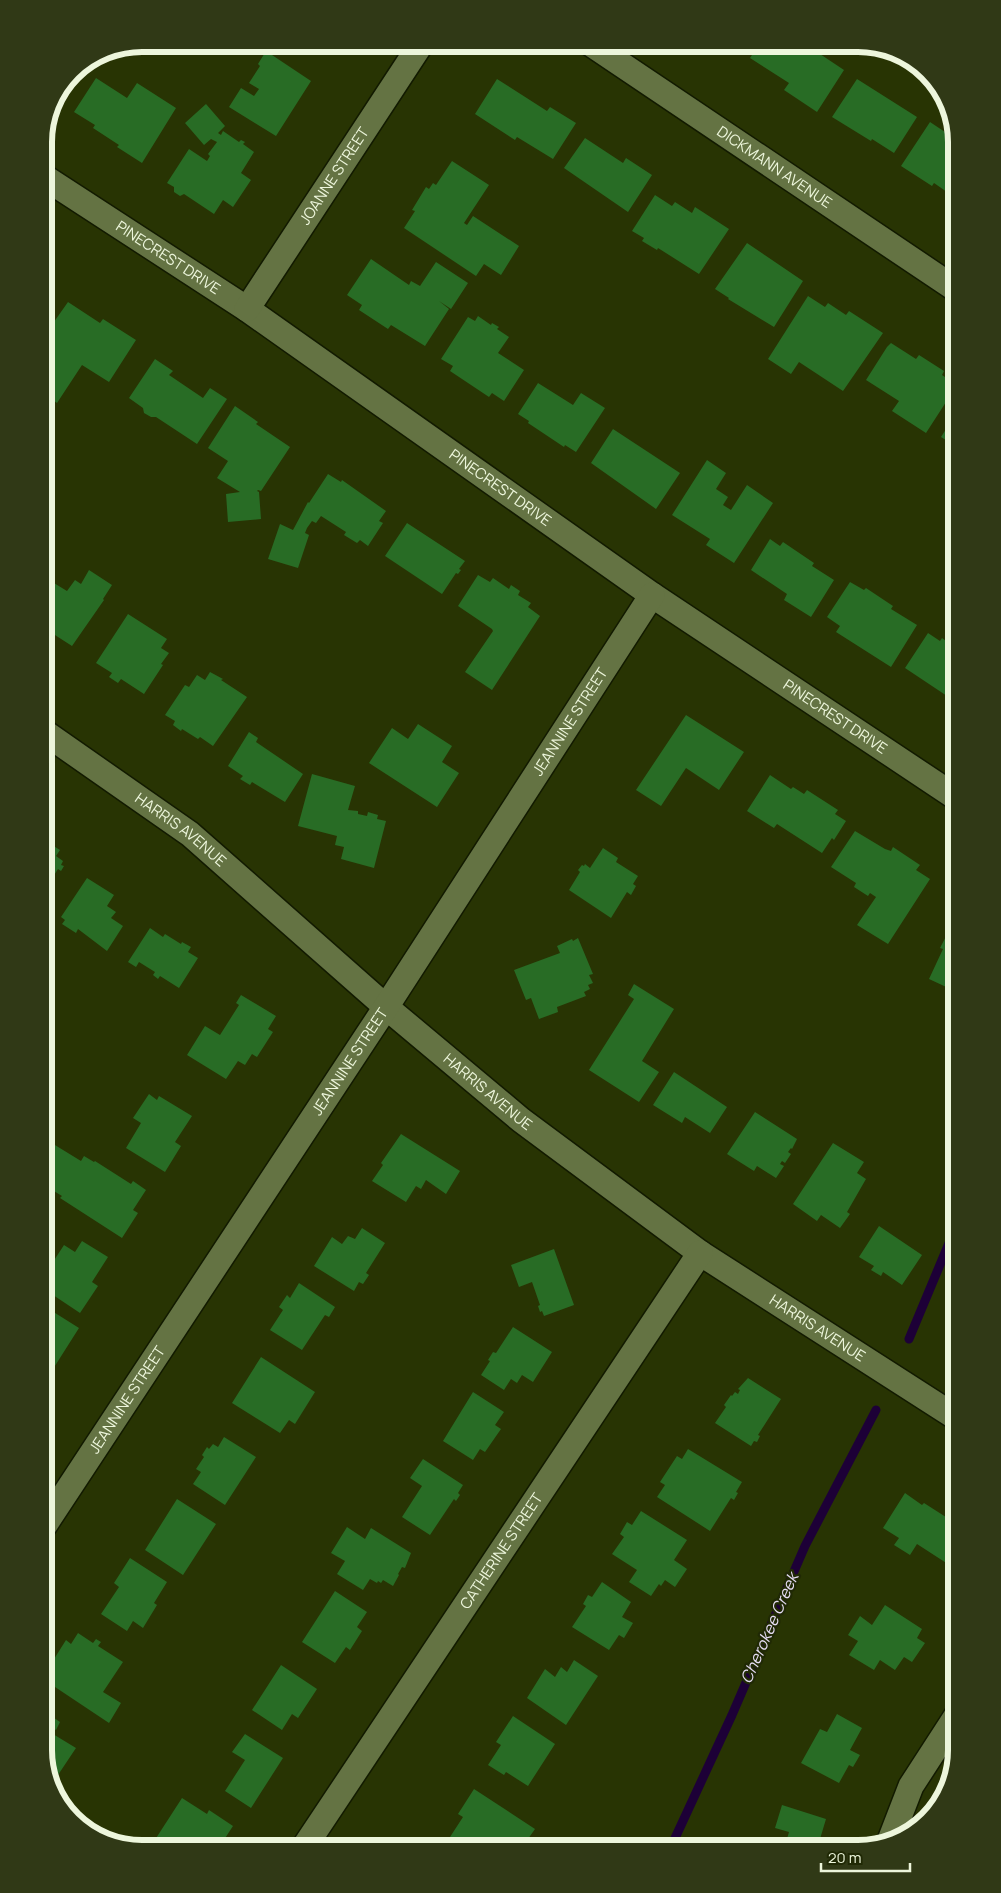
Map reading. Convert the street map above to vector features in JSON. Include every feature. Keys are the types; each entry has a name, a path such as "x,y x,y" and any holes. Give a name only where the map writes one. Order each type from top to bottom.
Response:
{"street":[{"name":"JOANNE STREET","path":"247,309 415,53"},
{"name":"DICKMANN AVENUE","path":"604,53 948,284"},
{"name":"PINECREST DRIVE","path":"53,183 247,309 652,595 948,792"},
{"name":"JEANNINE STREET","path":"52,1514 386,1006 652,595"},
{"name":"HARRIS AVENUE","path":"53,738 190,834 386,1006 521,1120 700,1252 948,1412"},
{"name":"CATHERINE STREET","path":"309,1840 700,1252"},
{"path":"892,1834 911,1786 948,1729"}],"building":[{"path":"265,53 269,53 311,81 276,136 229,107 241,88 254,96 259,89 249,83 260,66 258,64"},
{"path":"753,53 818,53 844,70 817,112 784,90 789,83 750,58"},
{"path":"96,78 127,98 137,83 176,108 142,163 117,147 119,145 93,128 95,125 74,112"},
{"path":"497,79 547,111 550,107 576,123 553,159 517,137 515,140 475,114"},
{"path":"857,79 917,117 894,153 832,117"},
{"path":"206,104 225,126 218,133 221,135 223,131 239,142 241,140 245,142 243,144 254,152 241,173 251,180 233,207 223,200 214,214 184,194 180,196 174,192 174,187 167,183 189,149 207,161 210,156 208,154 217,142 211,139 204,145 185,123"},
{"path":"930,122 948,134 948,193 934,183 932,186 901,166"},
{"path":"585,138 623,163 626,158 652,175 628,212 564,168"},
{"path":"452,161 489,185 464,223 467,225 473,216 519,246 501,275 484,264 476,276 404,228 415,211 412,210 426,187 429,189 433,183 436,185"},
{"path":"655,195 672,206 675,202 692,213 695,207 729,229 699,274 658,248 657,250 642,241 644,238 632,231"},
{"path":"747,243 803,281 774,327 715,289"},
{"path":"371,259 409,285 411,281 420,286 436,262 468,283 451,309 439,301 449,309 425,346 391,325 388,329 359,310 362,305 347,295"},
{"path":"808,296 825,307 828,303 846,315 849,311 883,333 843,391 799,362 791,374 768,359"},
{"path":"68,302 100,323 103,319 136,340 109,382 82,365 57,403 53,400 53,323"},
{"path":"478,316 491,325 492,323 499,327 497,329 509,337 498,353 524,370 504,401 492,393 489,397 450,371 453,366 441,359 468,317 475,321"},
{"path":"891,343 916,359 919,355 944,371 942,375 948,379 948,399 926,433 892,411 899,401 866,380"},
{"path":"155,359 173,371 169,375 203,398 210,388 227,399 197,444 156,417 151,417 144,413 143,408 129,398"},
{"path":"538,383 573,405 581,393 605,408 576,452 565,445 564,447 518,414"},
{"path":"235,406 258,422 256,424 290,447 261,491 257,491 259,492 261,519 228,522 226,494 240,492 217,478 228,461 208,448"},
{"path":"948,426 948,441 941,437"},
{"path":"613,429 680,473 656,509 591,463"},
{"path":"707,460 726,473 716,489 728,497 723,505 731,510 747,485 773,503 734,563 706,545 710,539 672,515"},
{"path":"328,474 341,482 342,480 386,511 379,521 383,523 368,546 360,540 357,543 344,535 346,532 321,516 316,523 312,521 307,528 305,533 309,535 298,568 268,559 280,524 293,530 308,502"},
{"path":"407,523 465,561 459,569 461,570 458,574 456,573 442,594 385,556"},
{"path":"770,539 780,546 783,542 814,563 812,566 834,580 811,617 784,600 787,594 751,570"},
{"path":"89,570 112,585 104,600 72,646 53,634 53,582 67,591 75,580 81,584"},
{"path":"478,575 490,582 493,578 509,589 511,585 520,591 518,595 531,603 528,607 540,616 492,690 465,672 493,631 458,606"},
{"path":"850,582 864,590 866,588 893,606 891,609 917,625 891,667 836,632 840,626 827,617"},
{"path":"128,614 167,639 161,648 169,653 144,694 121,679 118,683 109,677 112,673 96,663"},
{"path":"928,633 940,641 942,638 948,642 948,697 905,668"},
{"path":"210,672 247,697 213,746 200,737 198,739 182,729 181,731 173,725 175,721 165,715 185,685 189,687 197,675 205,680"},
{"path":"686,715 744,752 719,790 686,768 661,806 636,790"},
{"path":"418,724 452,746 442,762 459,773 437,807 369,763 392,728 408,739"},
{"path":"249,732 258,738 256,742 303,774 285,802 252,782 250,785 240,779 243,776 228,766"},
{"path":"312,774 355,786 348,810 358,811 358,814 367,816 368,812 378,815 377,819 386,821 374,868 341,859 344,847 335,845 337,836 298,826"},
{"path":"770,775 791,789 793,787 804,794 807,790 838,810 835,814 846,821 834,840 832,838 822,853 777,824 774,828 747,811"},
{"path":"855,831 885,849 891,851 893,847 920,865 916,870 930,879 888,944 857,925 876,897 870,893 868,896 854,887 856,883 831,867"},
{"path":"53,845 60,850 56,856 63,861 61,865 64,866 61,871 58,869 53,878"},
{"path":"603,848 618,858 616,862 638,876 633,884 636,886 631,895 627,892 611,918 569,890 582,865 584,866 585,864 590,868"},
{"path":"87,878 114,895 107,906 116,912 111,918 123,926 107,951 78,929 76,933 62,924 65,920 61,917"},
{"path":"150,928 163,937 165,934 181,944 182,942 191,947 188,952 198,958 179,988 160,976 158,979 153,975 155,972 139,962 136,967 128,962"},
{"path":"948,932 948,988 929,979 943,949 940,948"},
{"path":"578,938 593,974 589,975 593,983 588,985 590,989 584,992 586,996 557,1007 558,1012 539,1019 531,998 526,1000 514,970 560,953 557,946"},
{"path":"634,984 674,1009 642,1061 659,1072 639,1102 589,1070 634,999 628,995"},
{"path":"241,995 276,1016 268,1029 273,1032 257,1057 252,1054 245,1065 238,1061 226,1079 187,1055 205,1026 220,1035 239,1005 236,1003"},
{"path":"674,1072 727,1107 710,1133 685,1117 682,1123 653,1105"},
{"path":"149,1094 157,1100 159,1096 192,1116 175,1142 181,1146 165,1172 126,1148 141,1123 133,1118"},
{"path":"755,1112 797,1139 792,1149 788,1152 791,1154 785,1163 782,1161 780,1164 784,1166 776,1178 757,1166 754,1171 727,1154"},
{"path":"401,1134 460,1171 446,1194 426,1180 421,1189 416,1186 406,1202 372,1181 383,1165 381,1163"},
{"path":"52,1143 81,1161 84,1156 95,1161 131,1184 133,1181 146,1190 133,1210 138,1213 122,1238 60,1198 62,1196 52,1190"},
{"path":"833,1143 864,1162 857,1173 866,1179 847,1212 850,1214 840,1228 821,1215 817,1221 793,1204"},
{"path":"879,1226 922,1255 902,1285 883,1272 881,1276 871,1270 874,1266 859,1257"},
{"path":"362,1228 385,1243 366,1273 369,1275 363,1284 359,1282 354,1291 314,1266 332,1237 342,1244 348,1236 355,1239"},
{"path":"82,1241 108,1257 92,1282 98,1286 80,1313 52,1295 52,1263 64,1245 75,1252"},
{"path":"554,1249 574,1305 544,1316 542,1311 540,1312 538,1306 540,1305 532,1282 519,1287 511,1265"},
{"path":"299,1283 335,1307 329,1317 325,1315 302,1350 270,1330 283,1310 279,1307 287,1295 290,1298"},
{"path":"52,1311 79,1328 52,1370"},
{"path":"513,1327 552,1352 533,1382 522,1375 517,1383 511,1379 504,1390 481,1375 490,1361 488,1360 493,1352 496,1353"},
{"path":"261,1357 315,1392 295,1424 289,1420 280,1433 232,1403"},
{"path":"748,1378 781,1399 758,1435 760,1436 757,1442 754,1441 751,1446 715,1423 726,1407 724,1405 731,1395 735,1392 738,1394 740,1390 738,1389"},
{"path":"473,1392 504,1412 495,1425 501,1429 485,1452 480,1449 473,1460 443,1441"},
{"path":"224,1437 256,1457 225,1505 193,1484 201,1472 196,1469 204,1457 202,1455 207,1447 209,1449 213,1444 218,1447"},
{"path":"688,1449 742,1482 734,1500 731,1498 710,1531 657,1497 665,1485 660,1482 677,1456 682,1459"},
{"path":"423,1459 463,1485 458,1493 460,1495 456,1501 454,1499 430,1535 402,1517 422,1486 410,1478"},
{"path":"905,1493 922,1505 924,1503 948,1518 948,1564 917,1544 910,1555 894,1545 899,1538 883,1528"},
{"path":"177,1499 216,1524 183,1575 145,1550"},
{"path":"641,1511 687,1540 674,1560 687,1569 675,1587 665,1580 661,1586 659,1584 651,1596 629,1582 637,1570 612,1554 624,1537 620,1534 627,1522 632,1525"},
{"path":"347,1527 365,1539 371,1528 411,1553 405,1568 402,1567 393,1586 383,1580 381,1583 378,1581 377,1583 370,1579 363,1590 337,1574 345,1561 331,1553"},
{"path":"130,1558 167,1582 154,1603 157,1605 143,1628 133,1621 127,1631 101,1614 119,1587 114,1583"},
{"path":"602,1582 631,1602 622,1617 633,1623 624,1638 619,1635 609,1650 572,1627 586,1606 583,1604 588,1595 592,1597"},
{"path":"335,1591 367,1612 357,1627 362,1631 350,1650 346,1647 335,1663 302,1642"},
{"path":"885,1605 922,1629 917,1638 925,1643 912,1662 904,1657 895,1670 880,1660 874,1670 849,1655 858,1641 848,1635 860,1616 872,1625"},
{"path":"78,1633 93,1643 96,1639 101,1642 98,1646 123,1662 103,1692 121,1703 109,1723 52,1685 52,1673 54,1670 52,1669 52,1662 66,1640 71,1644"},
{"path":"574,1660 598,1676 566,1725 527,1698 545,1669 555,1677 561,1667 567,1672"},
{"path":"281,1665 317,1689 298,1718 292,1714 282,1730 252,1710"},
{"path":"837,1714 862,1728 850,1750 860,1755 853,1767 849,1765 839,1783 801,1763 820,1729 827,1732"},
{"path":"513,1716 555,1744 528,1786 506,1772 504,1775 488,1765 501,1745 496,1742"},
{"path":"52,1717 60,1722 56,1730 52,1728"},
{"path":"52,1733 76,1748 57,1777 52,1751"},
{"path":"245,1734 283,1758 251,1808 225,1791 245,1760 232,1752"},
{"path":"474,1789 535,1829 527,1840 454,1840 450,1837 463,1817 458,1814"},
{"path":"182,1798 207,1814 209,1810 233,1826 224,1840 155,1840"},
{"path":"782,1805 826,1819 820,1840 787,1840 789,1832 775,1828"}],"waterway":[{"name":"Cherokee Creek","path":"909,1339 948,1246"},
{"name":"Cherokee Creek","path":"674,1840 732,1715 805,1546 876,1410"}]}
